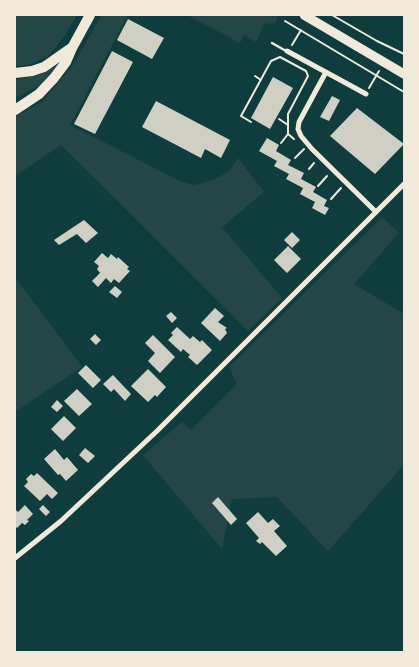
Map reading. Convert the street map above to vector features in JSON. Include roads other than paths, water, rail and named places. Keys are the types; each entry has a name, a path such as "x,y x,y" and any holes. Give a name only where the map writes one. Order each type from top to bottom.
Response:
{"highway":[{"path":"15,110 39,94 54,78 66,62 90,15"},
{"path":"15,73 44,67 72,48"}],"main road":[{"path":"304,15 404,74"}],"street":[{"path":"288,52 366,94"},
{"path":"326,72 299,122 298,129 301,136 312,149 376,212"},
{"path":"15,558 61,521 157,431 404,184"}],"lane":[{"path":"272,43 288,52"}]}
